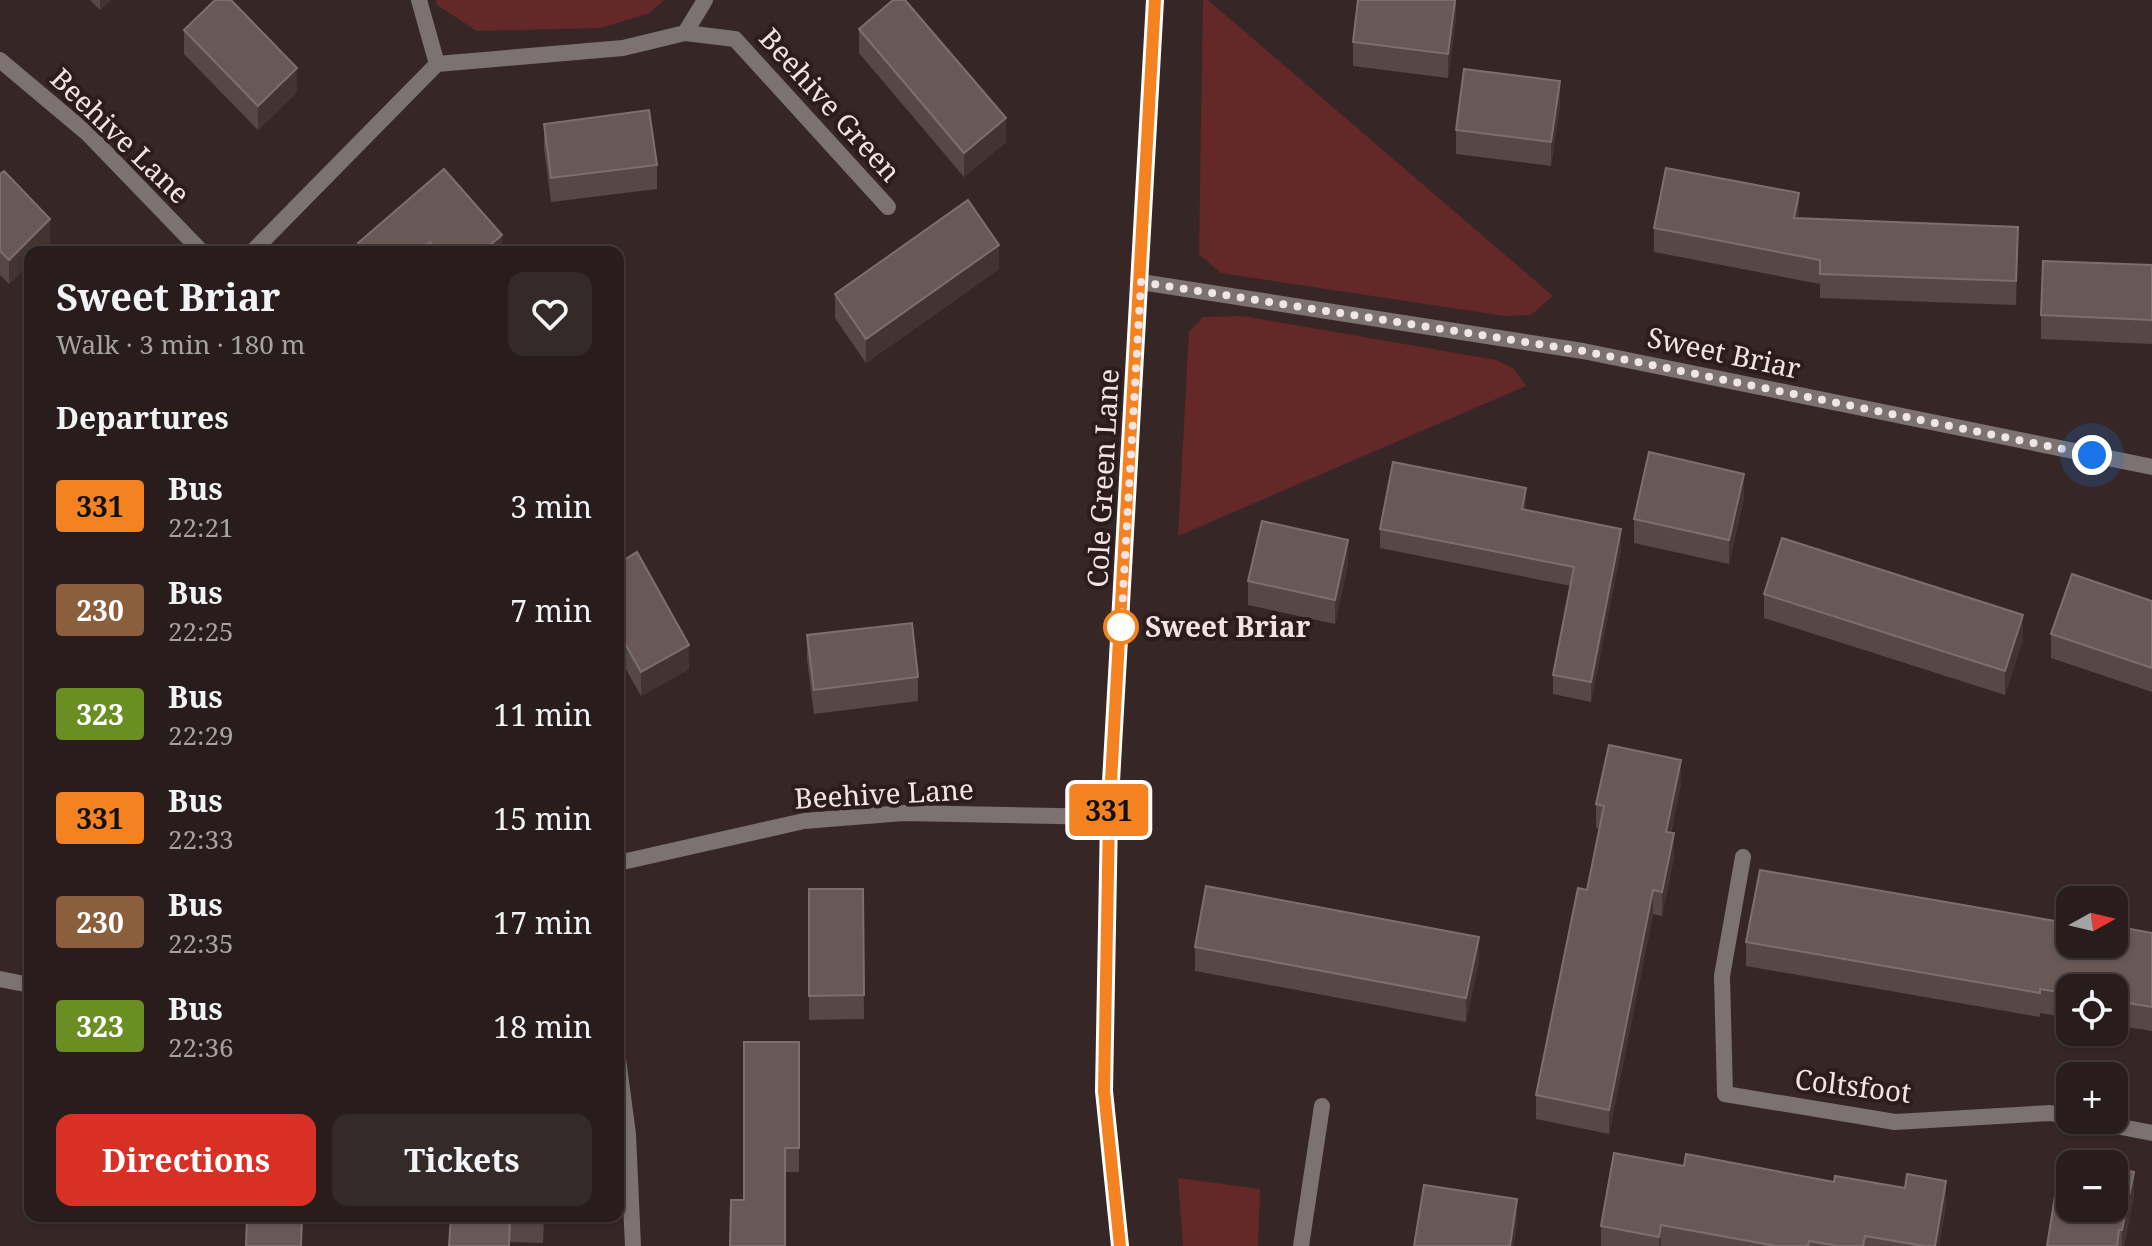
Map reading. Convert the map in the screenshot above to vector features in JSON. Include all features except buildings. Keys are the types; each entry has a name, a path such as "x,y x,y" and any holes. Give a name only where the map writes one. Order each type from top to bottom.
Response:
{"street":[{"path":"258,246 437,64 419,0"},
{"path":"685,33 705,0"},
{"name":"Cole Green Lane","path":"1120,1246 1104,1091 1109,817 1155,0"},
{"name":"Beehive Green","path":"437,64 623,48 685,33 735,39 888,207"},
{"name":"Beehive Lane","path":"0,60 88,134 196,246"},
{"name":"Sweet Briar","path":"1141,282 1583,351 2152,467"},
{"name":"Beehive Lane","path":"624,862 804,821 904,813 1109,817"},
{"name":"Coltsfoot","path":"1743,857 1722,976 1725,1094 1895,1122 2056,1114"},
{"path":"0,979 24,984"},
{"path":"624,1104 633,1246"},
{"path":"1301,1246 1322,1106"},
{"path":"2128,1128 2152,1133"}],"shaded area":[{"path":"436,0 664,0 650,13 600,28 477,31 437,5"},
{"path":"1203,0 1208,0 1553,296 1531,315 1505,316 1221,273 1199,254"},
{"path":"1243,316 1496,360 1514,369 1526,386 1178,536 1189,332 1203,317"},
{"path":"1178,1178 1260,1189 1258,1246 1183,1246"}],"bus line":[{"name":"331","path":"1120,1246 1104,1091 1109,817 1155,0"}],"place":[{"name":"Sweet Briar","path":"1121,627"}],"route":[{"path":"1121,627 1141,282 1583,351 2092,455"}]}
